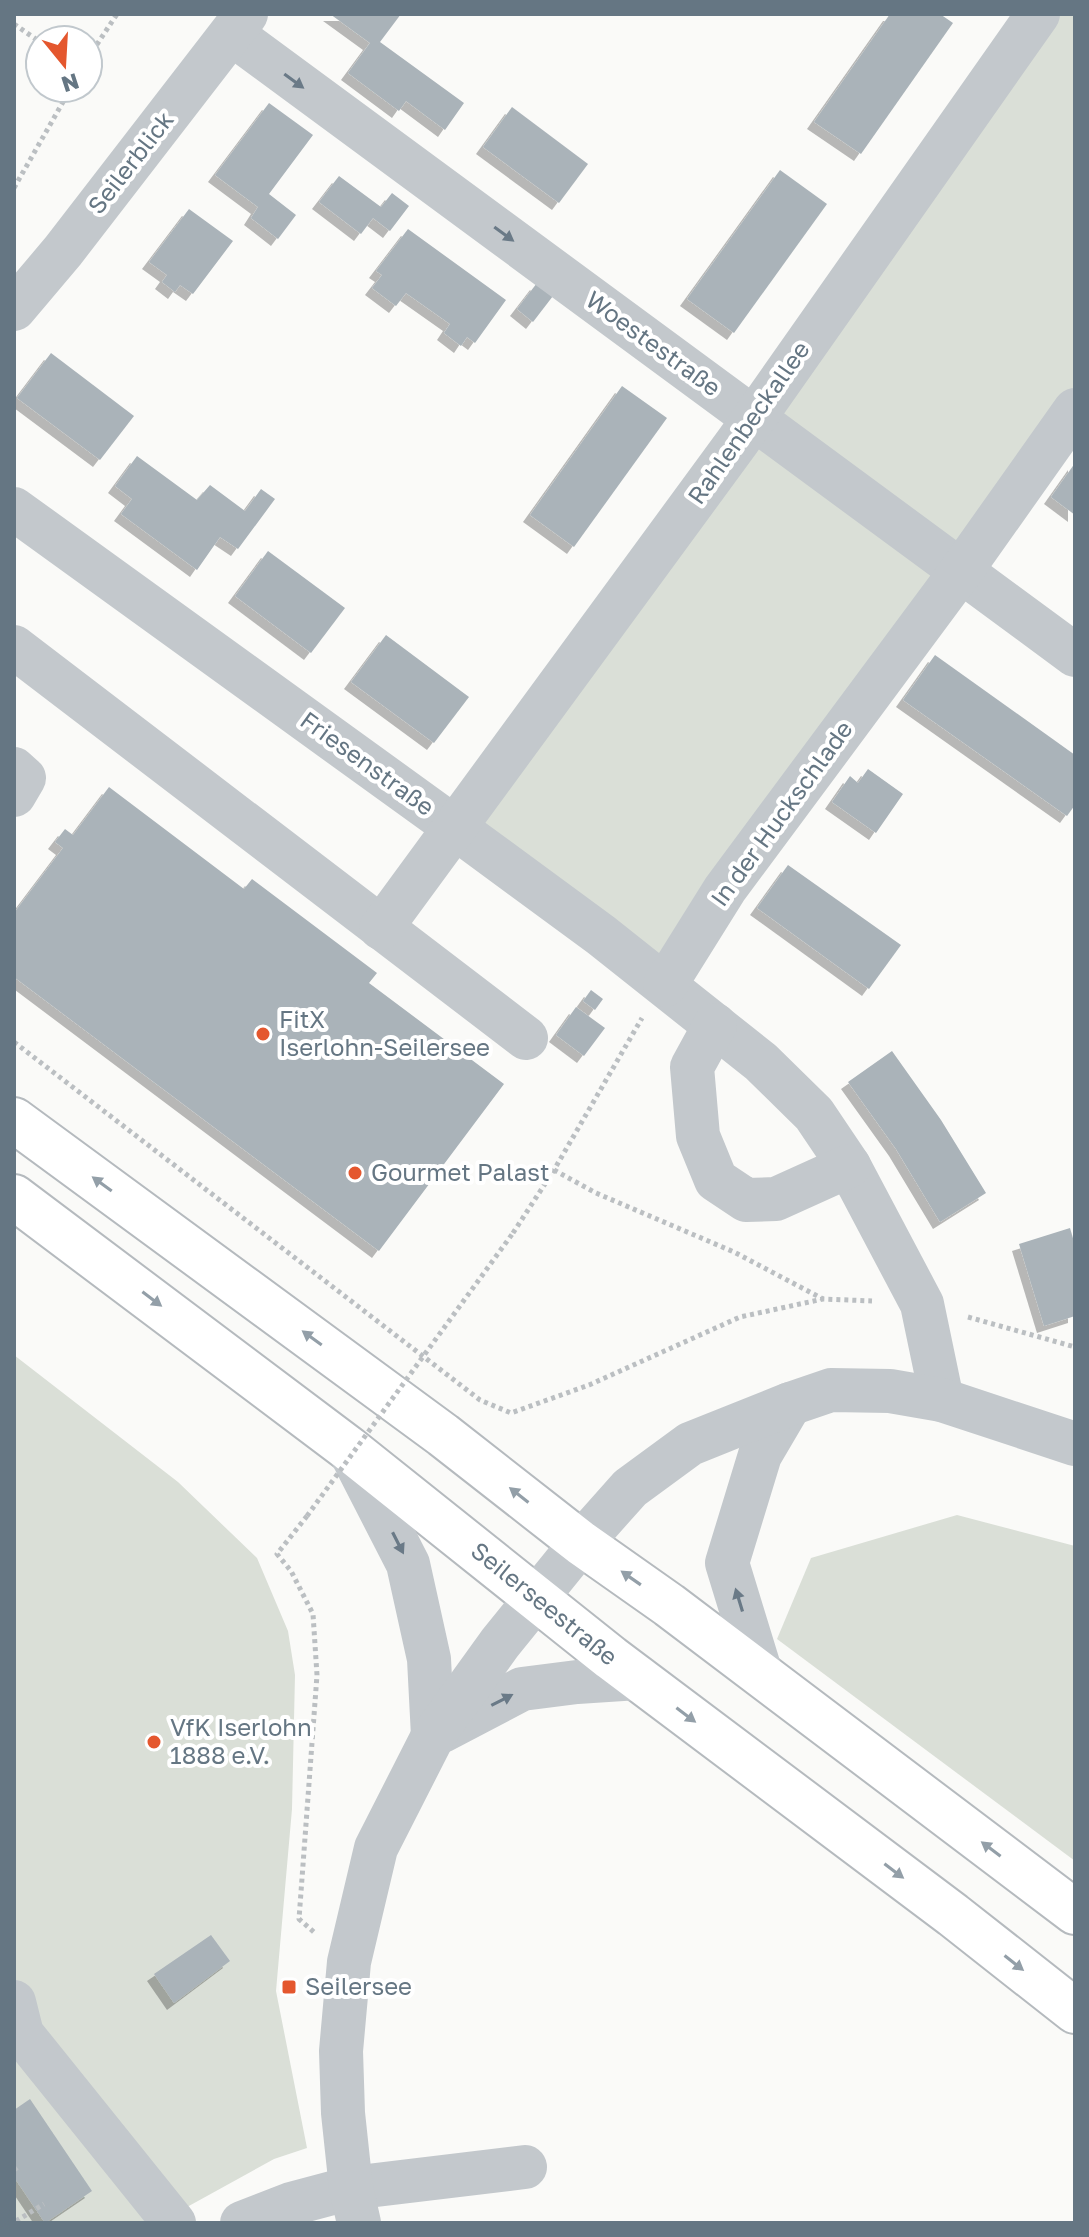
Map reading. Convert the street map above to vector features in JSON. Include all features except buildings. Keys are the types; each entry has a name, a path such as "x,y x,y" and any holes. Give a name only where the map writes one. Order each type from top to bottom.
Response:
{"main road":[{"path":"14,1120 443,1435 581,1543 669,1605 1075,1912"},
{"name":"Seilerseestraße","path":"14,1197 349,1449 638,1678 953,1915 1075,2011"}],"street":[{"name":"Rahlenbeckallee","path":"381,928 497,773 752,419 1038,14"},
{"name":"Woestestraße","path":"239,24 752,419 1075,655"},
{"name":"Seilerblick","path":"14,309 63,251 239,24"},
{"name":"In der Huckschlade","path":"665,985 725,889 961,571 1075,410"},
{"name":"Friesenstraße","path":"14,509 454,827 665,985 761,1062 814,1114 849,1166 922,1304 942,1400"},
{"path":"14,647 526,1038"},
{"path":"14,769 24,778 14,795"},
{"path":"715,1025 692,1067 698,1136 716,1180 746,1200 776,1199 849,1166"},
{"path":"355,2206 343,2113 341,2051 349,1962 376,1848 433,1736 500,1643 630,1488 690,1444 831,1390 890,1391 942,1400 1075,1444"},
{"path":"761,1674 727,1563 760,1455 790,1404"},
{"path":"349,1449 408,1564 429,1659 433,1736"},
{"path":"433,1736 522,1689 638,1678"},
{"path":"14,2002 22,2034 174,2223"},
{"path":"242,2223 291,2204 355,2206 525,2167"}],"path":[{"path":"104,34 117,14"},
{"path":"14,188 62,104"},
{"path":"349,1962 299,1919 317,1675 313,1614 291,1571 277,1554 513,1233 554,1170 634,1028 665,985"},
{"path":"14,1042 480,1400 511,1413 589,1385 740,1317 823,1299 922,1304 1075,1347"},
{"path":"554,1170 596,1193 734,1252 823,1299"},
{"path":"16,2221 44,2204"}],"shaded area":[{"path":"1048,14 1075,14 1075,400 660,969 466,825"},
{"name":"VfK Iserlohn 1888 e.V.","path":"14,1355 178,1482 257,1558 288,1631 295,1675 292,1809 276,1991 307,2148 274,2159 158,2223 14,2223"},
{"path":"957,1515 1075,1546 1075,1861 777,1639 811,1558"}],"place":[{"name":"FitX Iserlohn-Seilersee","path":"263,1034"},
{"name":"Gourmet Palast","path":"355,1173"},
{"name":"VfK Iserlohn 1888 e.V.","path":"154,1742"},
{"name":"Seilersee","path":"289,1987"}]}
